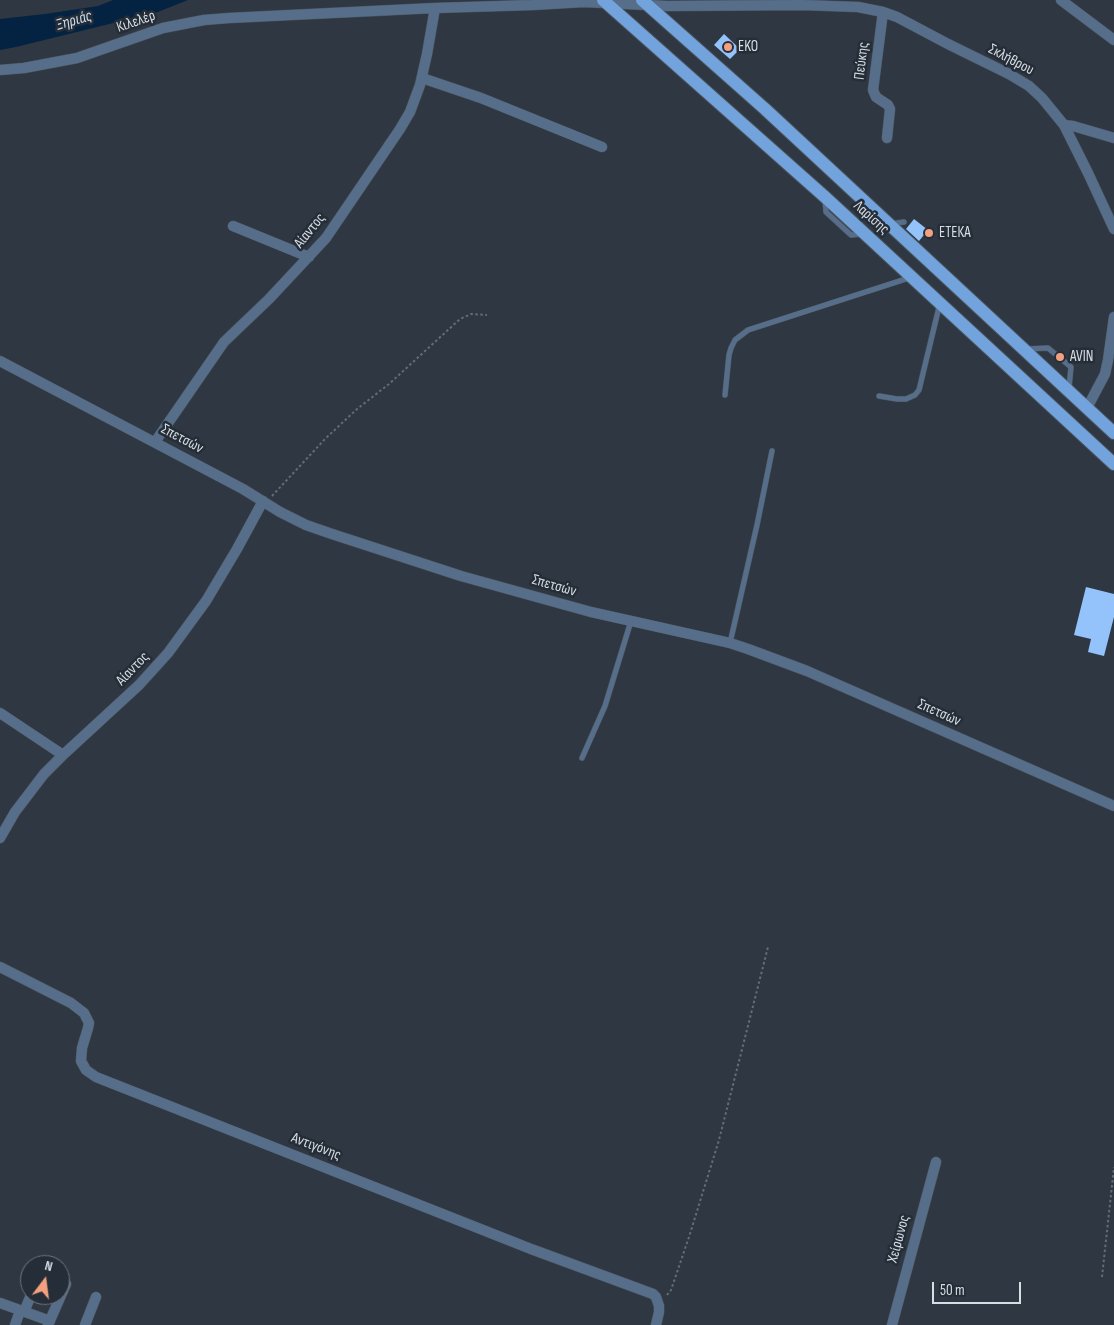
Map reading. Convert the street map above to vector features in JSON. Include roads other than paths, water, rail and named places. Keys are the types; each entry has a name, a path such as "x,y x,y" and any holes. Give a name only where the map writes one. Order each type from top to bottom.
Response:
{"main road":[{"name":"Λαρίσης","path":"605,2 865,234 1114,464"},
{"name":"Λαρίσης","path":"645,3 940,268 1023,349 1114,433"}],"street":[{"path":"1061,0 1114,40"},
{"name":"Κιλελέρ","path":"0,70 24,68 77,58 151,32 204,20 534,5 583,1 645,3 667,6 819,5 858,7 883,12"},
{"name":"Αίαντος","path":"155,442 224,342 269,299 326,238 403,125 414,104 422,78 435,8"},
{"name":"Σκλήθρου","path":"883,12 915,26 1029,86 1042,98 1064,125 1114,228"},
{"name":"Πεύκης","path":"883,12 874,90 876,97 888,105 890,109 887,138"},
{"path":"422,78 481,98 602,147"},
{"path":"1064,125 1114,138"},
{"path":"233,226 309,257"},
{"path":"1087,408 1105,374 1114,317"},
{"name":"Σπετσών","path":"0,362 243,489 291,518 332,534 461,576 631,622 730,643 807,671 1114,806"},
{"name":"Αίαντος","path":"0,838 22,801 44,774 139,685 168,653 206,601 264,502"},
{"path":"0,713 63,755"},
{"name":"Αντιγόνης","path":"0,967 71,1002 84,1013 89,1023 82,1048 81,1062 86,1070 96,1077 531,1249 653,1294 658,1302 659,1312 656,1325"},
{"name":"Χείρωνος","path":"892,1325 936,1162"},
{"path":"85,1325 96,1298"},
{"path":"0,1303 49,1323 57,1305"},
{"path":"15,1325 25,1305"}],"lane":[{"path":"889,224 904,222"},
{"path":"725,395 731,348 735,340 748,330 912,277"},
{"path":"879,396 906,399 915,395 919,390 940,303"},
{"path":"1023,349 1048,348 1071,367 1068,391"},
{"path":"730,643 756,533 772,451"},
{"path":"582,758 605,706 631,622"}],"water":[{"name":"Ξηριάς","path":"113,0 188,0 158,12 0,50 0,19 98,6"}],"place":[{"name":"EKO","path":"728,47"},
{"name":"ΕΤΕΚΑ","path":"929,233"},
{"name":"AVIN","path":"1060,357"}]}
